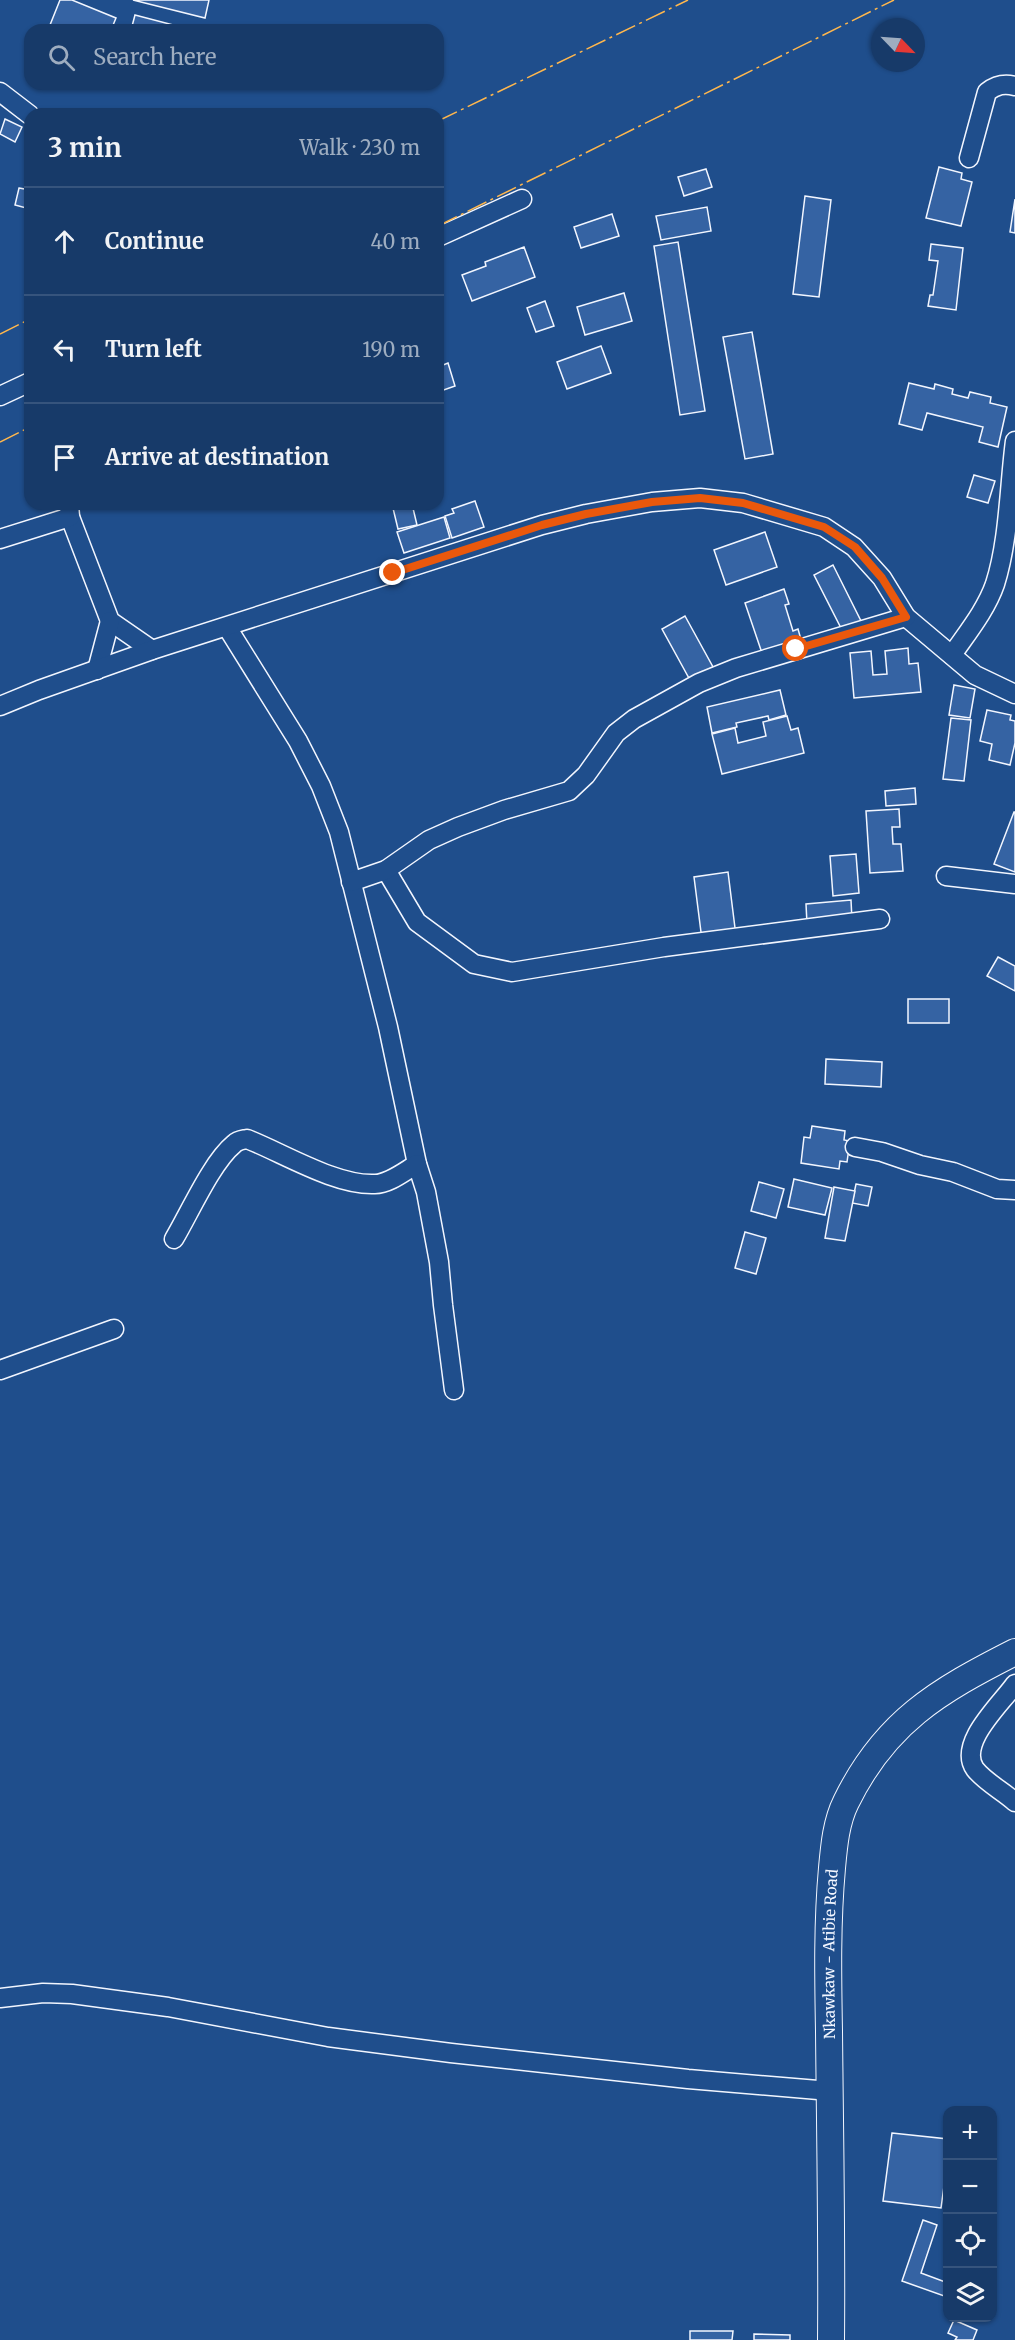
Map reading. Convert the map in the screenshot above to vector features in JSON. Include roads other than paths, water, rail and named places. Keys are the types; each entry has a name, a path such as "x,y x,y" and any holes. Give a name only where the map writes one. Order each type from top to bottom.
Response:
{"main road":[{"name":"Nkawkaw - Atibie Road","path":"831,2340 828,1943 830,1887 835,1840 844,1804 885,1741 907,1718 968,1676 1015,1652"}],"street":[{"path":"969,158 987,92 994,86 1007,84 1015,86"},
{"path":"0,92 24,110"},
{"path":"444,234 522,199"},
{"path":"0,396 24,385"},
{"path":"952,655 981,613 994,585 1002,553 1015,441"},
{"path":"0,706 152,650 553,522 652,502 700,498 743,503 824,527 855,547 882,578 906,617 975,675 1015,694"},
{"path":"0,539 70,510 110,621 97,670"},
{"path":"998,571 1015,577"},
{"path":"351,882 386,870 429,840 458,826 568,791 586,775 616,733 634,719 699,683 736,668 906,617"},
{"path":"110,621 152,650"},
{"path":"226,627 298,741 321,786 339,832 391,1038 417,1164 426,1192 439,1262 442,1305 454,1390"},
{"path":"386,870 417,922 474,964 512,972 664,947 880,919"},
{"path":"946,876 1015,884"},
{"path":"174,1239 219,1161 237,1141 247,1139 314,1169 356,1183 377,1185 417,1164"},
{"path":"855,1147 882,1152 920,1165 953,1172 997,1189 1015,1190"},
{"path":"0,1370 114,1329"},
{"path":"1015,1684 980,1729 971,1757 975,1768 1015,1802"},
{"path":"0,1998 43,1993 72,1994 168,2007 328,2037 439,2052 688,2079 830,2091"}]}
